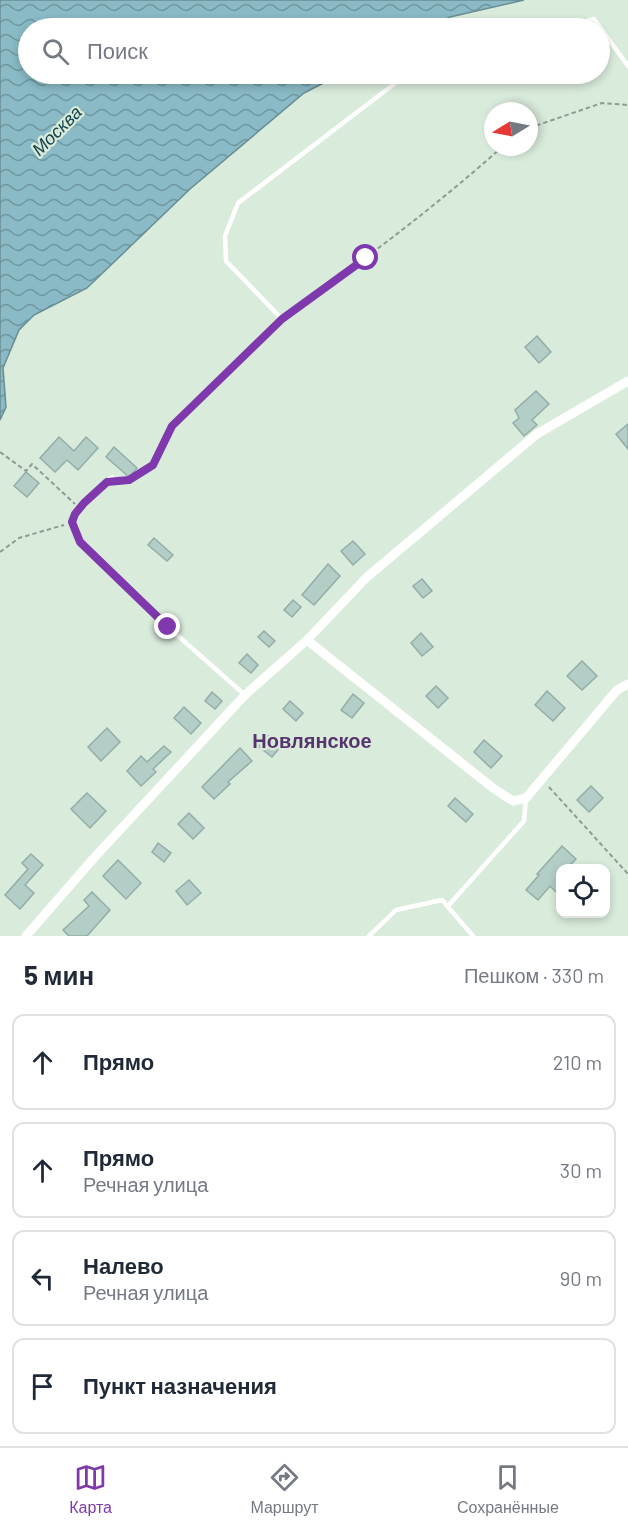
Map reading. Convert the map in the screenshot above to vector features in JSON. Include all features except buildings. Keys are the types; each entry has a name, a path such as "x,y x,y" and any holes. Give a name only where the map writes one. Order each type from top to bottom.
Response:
{"street":[{"path":"26,936 93,859 244,695 307,640 367,577 537,434 628,381"},
{"path":"307,640 493,788 513,801 526,798 617,690 628,684"}],"lane":[{"path":"610,41 628,66"},
{"path":"282,319 226,261 225,236 238,203 394,84"},
{"path":"112,477 80,508 72,522 80,542 168,627 244,695"},
{"path":"448,906 524,821 526,798"},
{"path":"369,936 396,910 442,900 473,936"}],"path":[{"path":"538,125 602,103 628,105"},
{"path":"107,482 129,480 153,465 172,426 282,319 441,201 492,156"},
{"path":"0,452 26,471 32,465 80,508"},
{"path":"0,552 19,538 72,522"},
{"path":"541,780 628,874"}],"water":[{"name":"Москва","path":"0,0 524,0 448,18 18,18 18,84 322,84 304,93 190,189 87,288 34,315 19,330 3,368 6,407 0,420"}],"district":[{"name":"Новлянское","path":"312,741"}],"route":[{"path":"168,627 80,542 72,522 75,514 107,482 129,480 153,465 172,426 282,319 366,258"}]}
